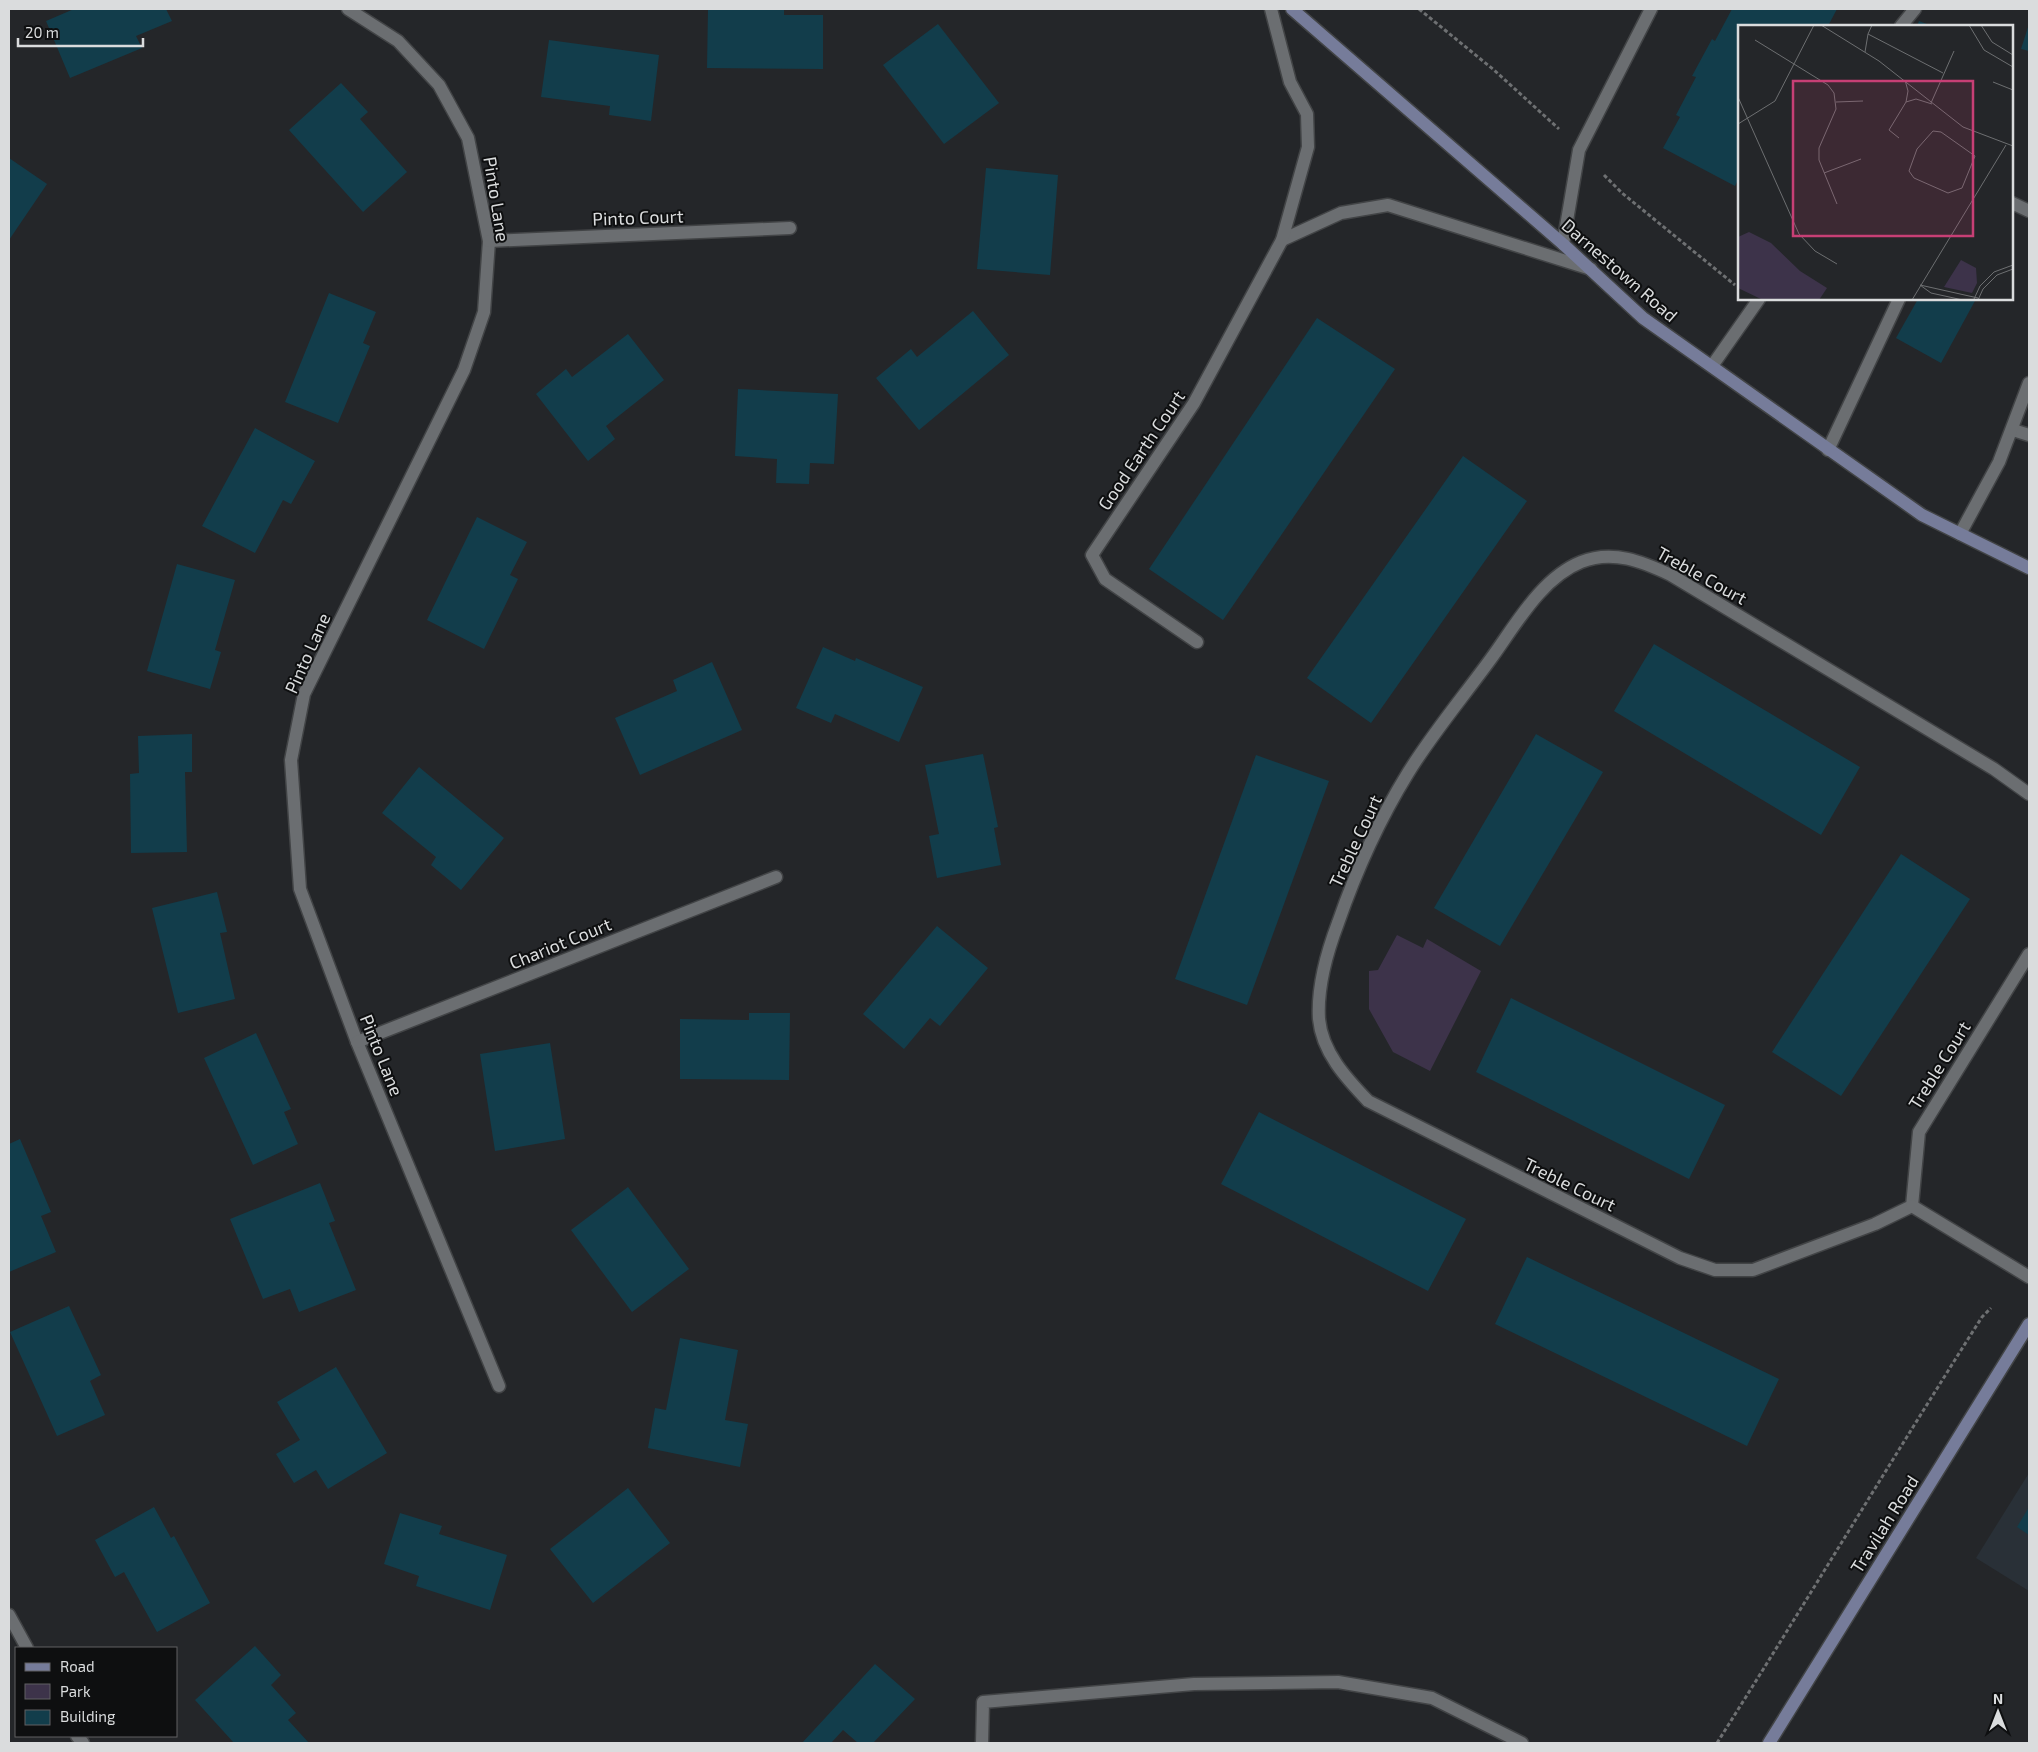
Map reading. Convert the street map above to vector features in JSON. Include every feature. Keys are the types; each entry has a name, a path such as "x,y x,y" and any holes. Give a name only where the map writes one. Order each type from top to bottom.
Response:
{"main road":[{"name":"Darnestown Road","path":"1292,9 1563,244 1643,318 1922,515 2029,568"},
{"name":"Travilah Road","path":"1769,1743 2029,1324"}],"street":[{"name":"Pinto Lane","path":"348,9 398,41 439,86 468,138 489,241 484,312 464,370 304,694 291,760 300,889 357,1042 499,1386"},
{"name":"Good Earth Court","path":"1197,642 1105,580 1092,555 1194,403 1282,240 1308,147 1307,114 1290,82 1271,9"},
{"path":"1563,244 1579,150 1651,9"},
{"path":"1902,25 1915,9"},
{"path":"2013,204 2029,212"},
{"path":"1282,240 1342,213 1388,205 1591,269"},
{"name":"Pinto Court","path":"489,241 790,228"},
{"path":"1712,366 1758,300"},
{"path":"1828,450 1899,300"},
{"path":"1960,534 1999,462 2013,430 2029,383"},
{"path":"2013,430 2029,435"},
{"name":"Treble Court","path":"2029,794 1994,769 1672,575 1641,561 1613,556 1582,562 1558,575 1530,605 1408,772 1352,883 1328,950 1319,1019 1327,1047 1345,1077 1368,1101 1400,1119 1680,1258 1715,1270 1753,1270 1875,1224 1912,1206 1919,1132 1934,1104 2029,954"},
{"name":"Chariot Court","path":"357,1042 776,877"},
{"path":"1912,1206 2029,1277"},
{"path":"9,1615 26,1647"},
{"path":"982,1743 983,1702 1194,1684 1338,1682 1432,1698 1522,1743"}],"path":[{"path":"1419,9 1494,70 1563,132"},
{"path":"1597,168 1622,193 1738,287"},
{"path":"1717,1743 1830,1565 1886,1469 1982,1317 1991,1308"}],"shaded area":[{"path":"2029,1473 2029,1591 1976,1558"}],"green space":[{"path":"1397,935 1423,948 1427,939 1481,971 1430,1071 1393,1052 1369,1009 1369,971 1378,970"}],"building":[{"path":"74,9 166,9 172,21 136,36 142,48 70,78 46,21"},
{"path":"708,9 784,9 784,15 823,15 823,69 707,68"},
{"path":"1732,9 1837,9 1829,25 1738,25 1738,180 1735,186 1663,148 1680,117 1676,115 1696,77 1692,76 1712,39 1715,41"},
{"path":"1919,21 1929,25 1917,25"},
{"path":"938,24 999,103 944,144 883,65"},
{"path":"2029,24 2029,51 2021,49"},
{"path":"549,40 659,55 651,121 609,115 610,106 541,97"},
{"path":"341,83 368,112 360,119 407,172 363,212 289,130"},
{"path":"9,158 47,184 9,240"},
{"path":"986,168 1058,175 1050,275 977,269"},
{"path":"329,293 376,312 363,343 370,346 338,423 285,402"},
{"path":"1917,300 1975,300 1941,363 1896,338"},
{"path":"973,311 1009,355 919,430 876,378 911,349 917,357"},
{"path":"1317,318 1395,369 1223,620 1149,569"},
{"path":"628,334 664,380 606,426 615,439 588,461 536,394 566,369 572,377"},
{"path":"738,389 838,394 834,464 810,463 809,484 776,483 777,459 735,456"},
{"path":"255,428 315,461 291,504 283,500 255,553 202,526"},
{"path":"1463,456 1527,501 1371,723 1307,678"},
{"path":"477,517 527,542 510,575 518,579 484,649 427,620"},
{"path":"177,564 235,580 215,650 221,652 210,689 147,671"},
{"path":"1654,644 1860,767 1821,835 1614,711"},
{"path":"823,647 855,661 856,658 923,687 899,742 835,714 831,723 796,708"},
{"path":"712,662 742,730 640,775 615,718 677,691 673,680"},
{"path":"192,734 192,772 185,772 187,852 131,853 130,774 139,773 138,736"},
{"path":"1536,734 1603,772 1500,946 1434,908"},
{"path":"983,754 998,827 994,828 1001,865 937,878 929,836 939,834 925,765"},
{"path":"1256,755 1329,781 1247,1005 1175,979"},
{"path":"419,767 504,838 461,890 431,865 436,857 382,813"},
{"path":"1901,854 1970,899 1841,1096 1772,1052"},
{"path":"217,892 227,932 220,933 235,999 178,1013 152,908"},
{"path":"937,926 988,968 940,1026 930,1018 904,1049 863,1014"},
{"path":"1511,998 1725,1105 1689,1179 1476,1072"},
{"path":"749,1013 790,1013 789,1080 680,1079 680,1019 749,1020"},
{"path":"256,1033 291,1109 284,1112 298,1144 253,1165 204,1058"},
{"path":"550,1043 565,1139 495,1151 480,1054"},
{"path":"1259,1112 1466,1219 1428,1291 1221,1184"},
{"path":"20,1139 51,1212 41,1216 56,1252 9,1272 9,1144"},
{"path":"320,1183 335,1221 329,1223 356,1290 299,1312 290,1289 263,1299 230,1219"},
{"path":"628,1187 689,1269 632,1312 571,1230"},
{"path":"1527,1257 1779,1379 1747,1446 1495,1324"},
{"path":"69,1306 101,1375 90,1381 105,1415 57,1436 10,1332"},
{"path":"680,1338 738,1350 725,1420 748,1424 740,1467 648,1448 655,1408 666,1410"},
{"path":"336,1367 387,1453 328,1489 316,1470 294,1483 276,1454 300,1440 277,1402"},
{"path":"628,1488 670,1543 593,1603 550,1549"},
{"path":"154,1507 171,1538 174,1536 210,1603 157,1632 124,1572 115,1577 95,1540"},
{"path":"2029,1507 2029,1535 2017,1527"},
{"path":"400,1513 442,1526 439,1534 507,1555 490,1610 416,1586 419,1576 384,1564"},
{"path":"255,1646 281,1675 271,1685 296,1713 288,1720 309,1743 234,1743 195,1700"},
{"path":"875,1664 915,1699 873,1743 858,1743 843,1730 831,1743 802,1743"}]}
